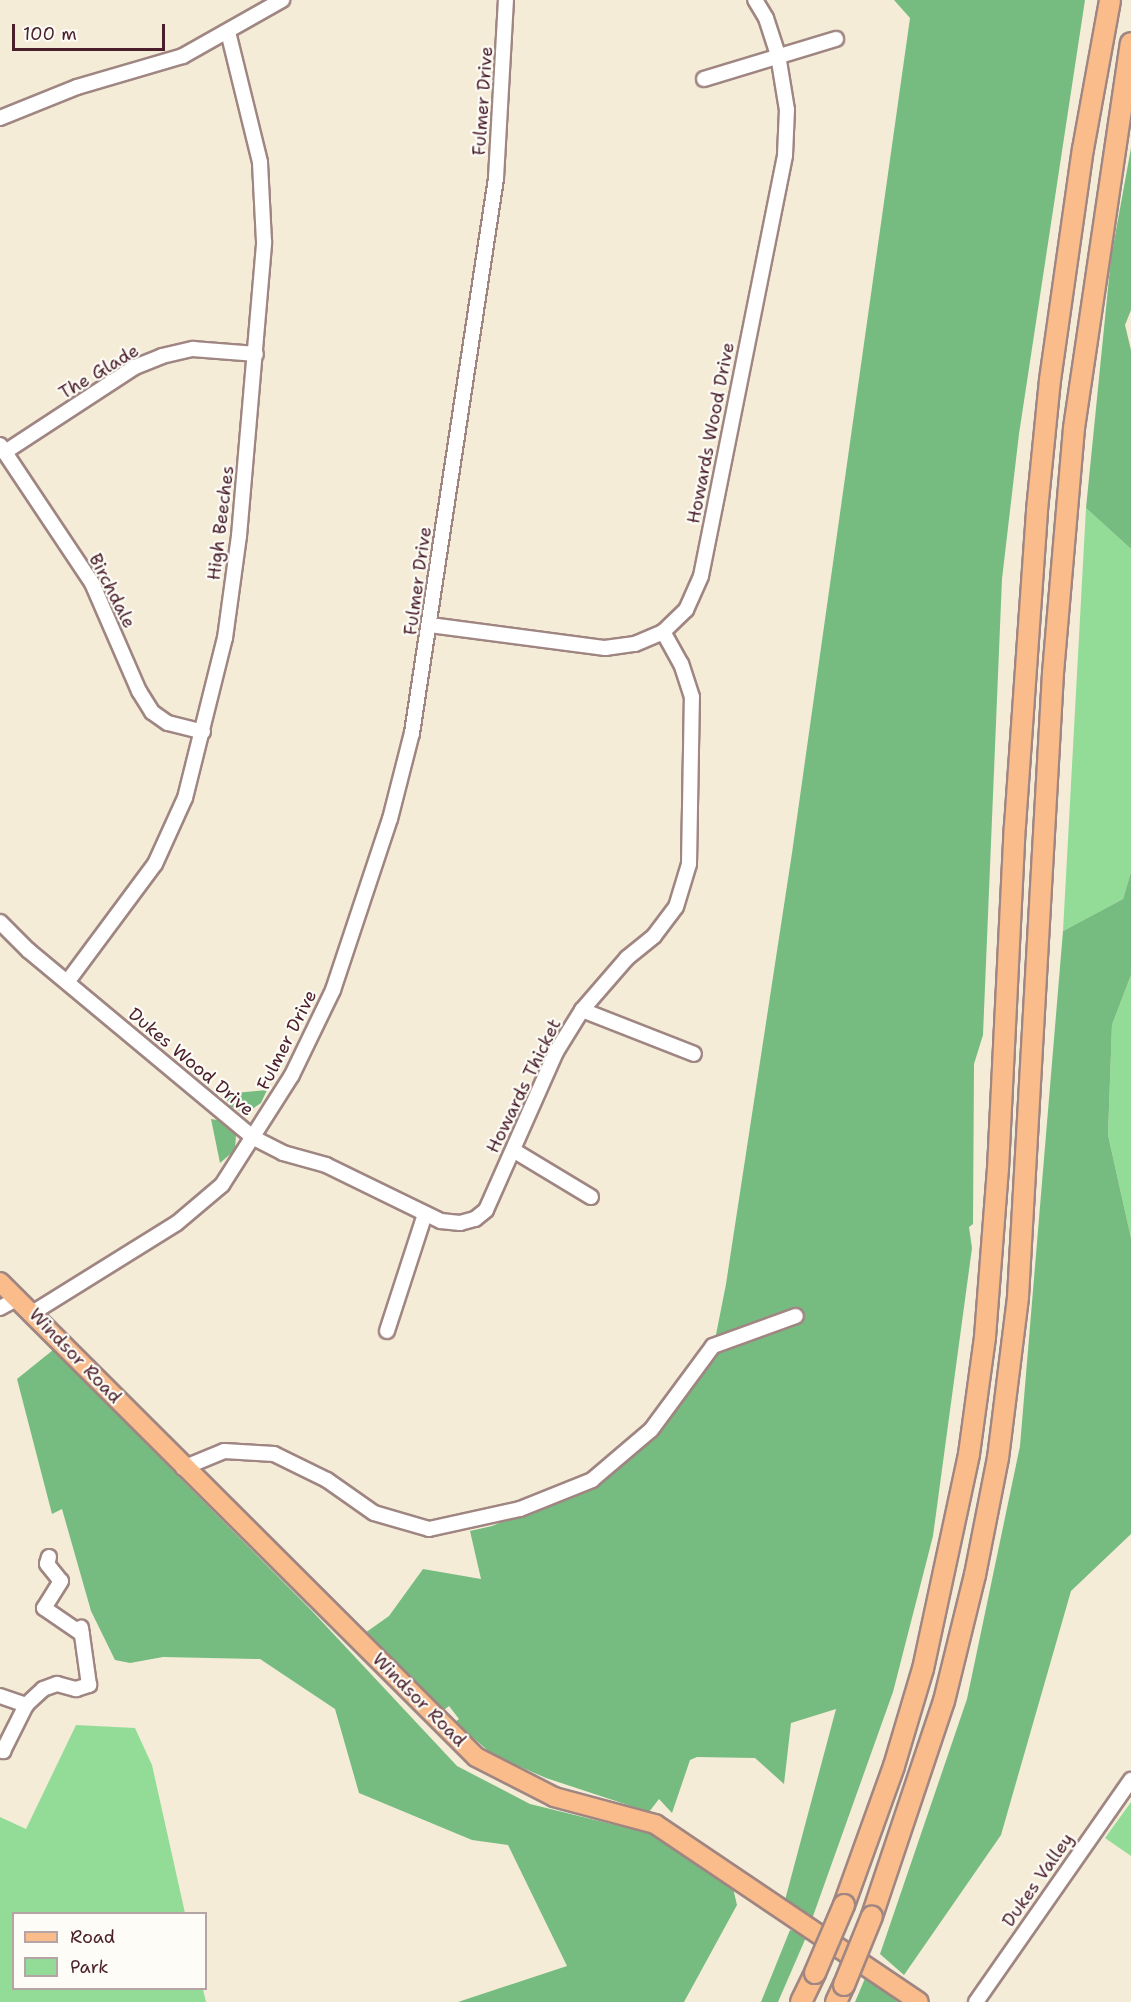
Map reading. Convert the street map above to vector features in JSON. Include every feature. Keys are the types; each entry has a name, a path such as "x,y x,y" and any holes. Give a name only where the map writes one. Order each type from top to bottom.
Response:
{"highway":[{"path":"801,2002 844,1905 894,1766 923,1669 969,1454 985,1337 998,1169 1016,815 1037,510 1074,207 1110,0"},
{"path":"840,1993 872,1916 944,1701 975,1575 998,1458 1018,1297 1053,673 1074,428 1131,43"}],"main road":[{"name":"Windsor Road","path":"0,1282 34,1312 183,1468 476,1757 554,1797 655,1824 919,2002"}],"street":[{"path":"0,118 77,87 183,56 282,0"},
{"name":"Fulmer Drive","path":"254,1138 292,1075 333,990 390,819 412,733 496,178 506,0"},
{"name":"Howards Wood Drive","path":"430,625 605,648 635,644 663,632 686,610 701,576 785,155 787,110 778,55 766,18 755,0"},
{"name":"High Beeches","path":"68,981 155,864 185,798 225,638 239,536 264,242 260,162 228,32"},
{"path":"704,79 836,39"},
{"name":"The Glade","path":"2,448 135,367 162,356 193,349 256,354"},
{"name":"Birchdale","path":"2,448 92,583 139,691 152,712 168,723 203,732"},
{"name":"Howards Thicket","path":"254,1138 283,1153 326,1165 425,1214 460,1223 475,1219 486,1210 556,1052 582,1010 627,958 654,936 676,907 689,864 692,697 681,664 663,632"},
{"name":"Dukes Wood Drive","path":"0,922 254,1138 222,1185 177,1223 34,1312"},
{"path":"582,1010 694,1054"},
{"path":"513,1150 591,1197"},
{"path":"387,1331 425,1214"},
{"path":"0,1308 18,1298"},
{"path":"183,1468 224,1451 274,1454 327,1480 374,1513 429,1529 520,1509 592,1480 651,1430 713,1346 796,1316"},
{"path":"0,1749 3,1751 26,1706 43,1689 57,1684 76,1689 89,1685 82,1631 44,1608 61,1581 47,1564 49,1557"},
{"path":"0,1696 26,1706"},
{"name":"Dukes Valley","path":"976,2002 1131,1780"}],"green space":[{"path":"894,0 1085,0 1019,434 1002,579 983,1035 974,1064 973,1224 969,1227 972,1248 933,1536 893,1692 812,1919 785,1900 836,1709 791,1723 784,1784 755,1758 697,1757 690,1760 672,1813 659,1799 649,1812 546,1778 493,1755 455,1722 459,1719 449,1706 444,1710 365,1633 389,1616 423,1569 481,1579 470,1531 492,1526 582,1489 711,1360 726,1284 792,853 910,18"},
{"path":"1131,148 1131,310 1125,325 1131,350 1131,549 1086,508 1111,258"},
{"path":"1086,508 1131,549 1131,872 1123,899 1063,931"},
{"path":"1131,872 1131,975 1112,1025 1108,1135 1131,1238 1131,1534 1071,1591 1001,1835 904,1975 880,1954 967,1699 1020,1446 1063,931 1123,899"},
{"path":"1131,975 1131,1238 1108,1135 1112,1025"},
{"path":"267,1090 261,1103 245,1114 230,1106 224,1094"},
{"path":"211,1119 229,1122 236,1135 235,1150 220,1163"},
{"path":"53,1350 312,1611 457,1766 530,1804 652,1834 733,1888 737,1905 684,2002 458,2002 567,1966 508,1845 472,1840 359,1793 335,1709 260,1659 163,1657 130,1663 115,1660 91,1611 62,1509 52,1514 17,1379"},
{"path":"76,1725 135,1728 152,1765 185,1912 12,1912 12,1990 203,1990 206,2002 0,2002 0,1817 26,1829"},
{"path":"1131,1802 1131,1856 1105,1838"},
{"path":"790,1930 807,1935 778,2002 761,2002"},
{"path":"866,1976 898,2002 855,2002"}]}
